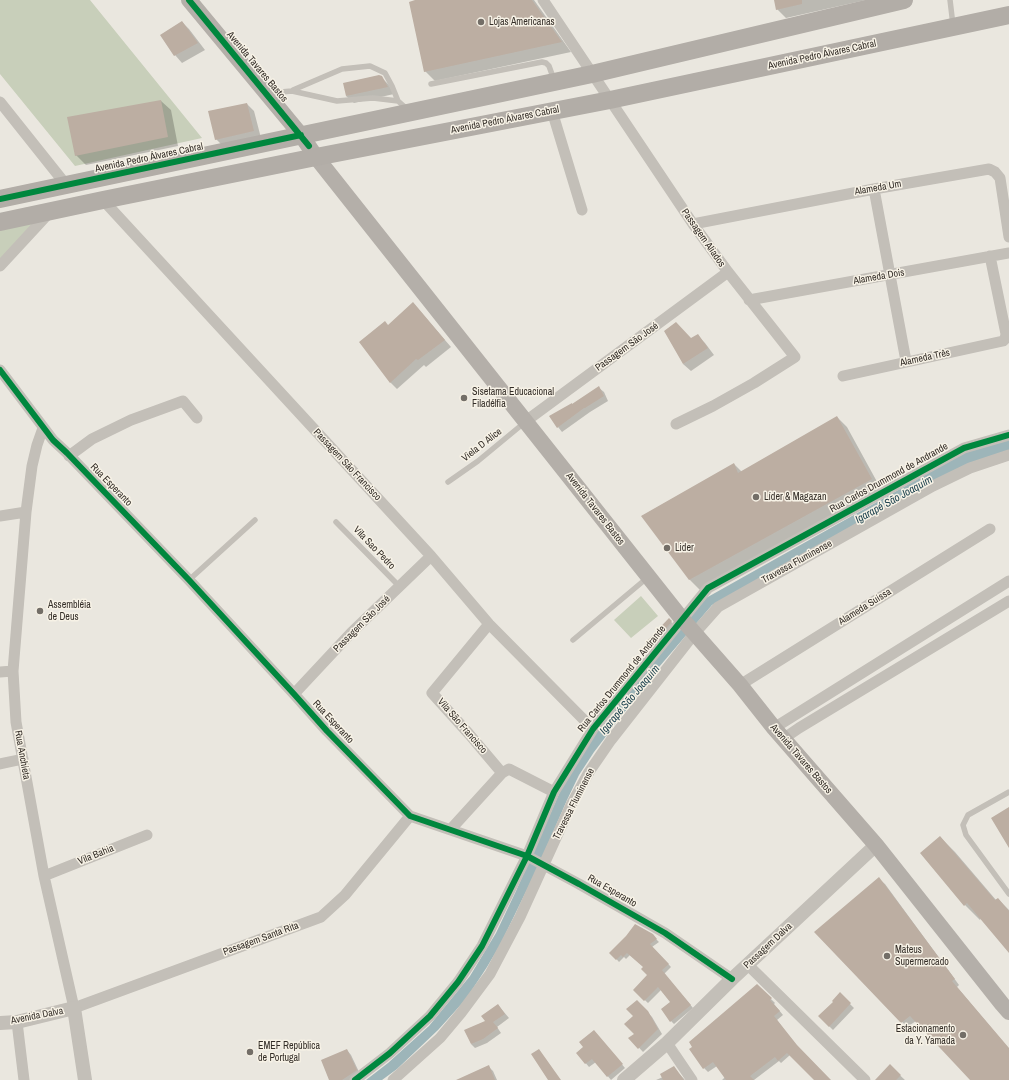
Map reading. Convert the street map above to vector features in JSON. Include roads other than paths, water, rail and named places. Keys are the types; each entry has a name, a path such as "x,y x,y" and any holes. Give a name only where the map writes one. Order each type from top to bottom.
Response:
{"main road":[{"name":"Avenida Pedro Álvares Cabral","path":"0,199 67,186 301,135 404,107 555,82 592,74 904,0"},
{"name":"Avenida Tavares Bastos","path":"196,2 267,94 301,135 316,157 688,627 740,685 778,733 876,845 1009,1012"},
{"name":"Avenida Pedro Álvares Cabral","path":"0,222 316,157 610,100 1009,15"}],"street":[{"name":"Passagem Aliados","path":"543,0 693,224 749,300 795,357 754,383 713,406 676,424"},
{"path":"0,102 67,186"},
{"path":"552,111 582,210"},
{"name":"Alameda Um","path":"693,224 874,189 989,169 996,172 1000,178 1009,237"},
{"path":"874,189 906,362"},
{"name":"Passagem São Francisco","path":"103,200 431,556 489,624 592,728"},
{"path":"0,266 50,212"},
{"name":"Alameda Dois","path":"749,300 1009,253"},
{"name":"Alameda Três","path":"843,376 1003,341 1006,334 990,256"},
{"name":"Passagem São José","path":"526,421 728,272"},
{"name":"Rua Esperanto","path":"1,374 52,440 189,580 327,731 410,816 451,829 528,857 542,864 665,933 732,979"},
{"path":"69,456 92,439 125,423 183,401 197,418"},
{"name":"Rua Anchieta","path":"43,428 32,466 26,512 13,671 16,722 44,876 74,1008 85,1080"},
{"name":"Rua Carlos Drummond de Andrande","path":"355,1080 390,1053 430,1016 458,982 482,946 528,857 554,792 592,728 688,627 708,588 964,448 1009,435"},
{"name":"Travessa Fluminense","path":"393,1080 440,1038 490,974 508,942 542,864 589,772 688,627 718,606 933,486 970,468 1009,455"},
{"path":"0,516 26,512"},
{"name":"Alameda Suissa","path":"740,685 990,529"},
{"name":"Passagem São José","path":"294,694 351,633 431,556"},
{"path":"778,733 1009,581"},
{"path":"778,733 799,728 1009,601"},
{"name":"Vila São Francisco","path":"489,624 432,693 502,773"},
{"path":"0,672 13,671"},
{"path":"0,764 23,759"},
{"path":"451,829 502,773 509,769 554,792"},
{"name":"Passagem Santa Rita","path":"74,1008 321,917 345,895 410,816"},
{"name":"Vila Bahia","path":"44,876 147,835"},
{"name":"Passagem Dalva","path":"624,1080 667,1043 732,979 876,845"},
{"path":"748,965 865,1080"},
{"name":"Avenida Dalva","path":"0,1022 17,1022 74,1008"},
{"path":"17,1022 24,1080"},
{"path":"667,1043 692,1080"}],"lane":[{"path":"950,0 953,27"},
{"path":"431,84 542,62 549,66 555,82"},
{"path":"267,94 292,91 342,69 370,66 385,74 404,107"},
{"path":"292,91 337,101 373,98 404,107"},
{"name":"Viela D Alice","path":"448,482 478,461 526,421"},
{"path":"189,580 256,520"},
{"name":"Vila Sao Pedro","path":"336,522 399,586"},
{"path":"573,640 649,577"},
{"path":"1009,792 968,815 963,825 966,835 1009,894"}],"water":[{"name":"Igarapé São Joaquim","path":"1009,440 1009,451 712,605 659,667 594,752 579,775 537,869 500,945 466,999 438,1030 397,1069 382,1080 366,1080 388,1063 429,1026 470,976 496,933 563,785 593,733 706,598 973,448"}],"place":[{"name":"Lojas Americanas","path":"481,22"},
{"name":"Sisetama Educacional Filadélfia","path":"464,398"},
{"name":"Líder & Magazan","path":"756,497"},
{"name":"Lider","path":"667,548"},
{"name":"Assembléia de Deus","path":"40,611"},
{"name":"Mateus Supermercado","path":"887,956"},
{"name":"Estacionamento da Y. Yamada","path":"963,1035"},
{"name":"EMEF República de Portugal","path":"250,1052"}]}
